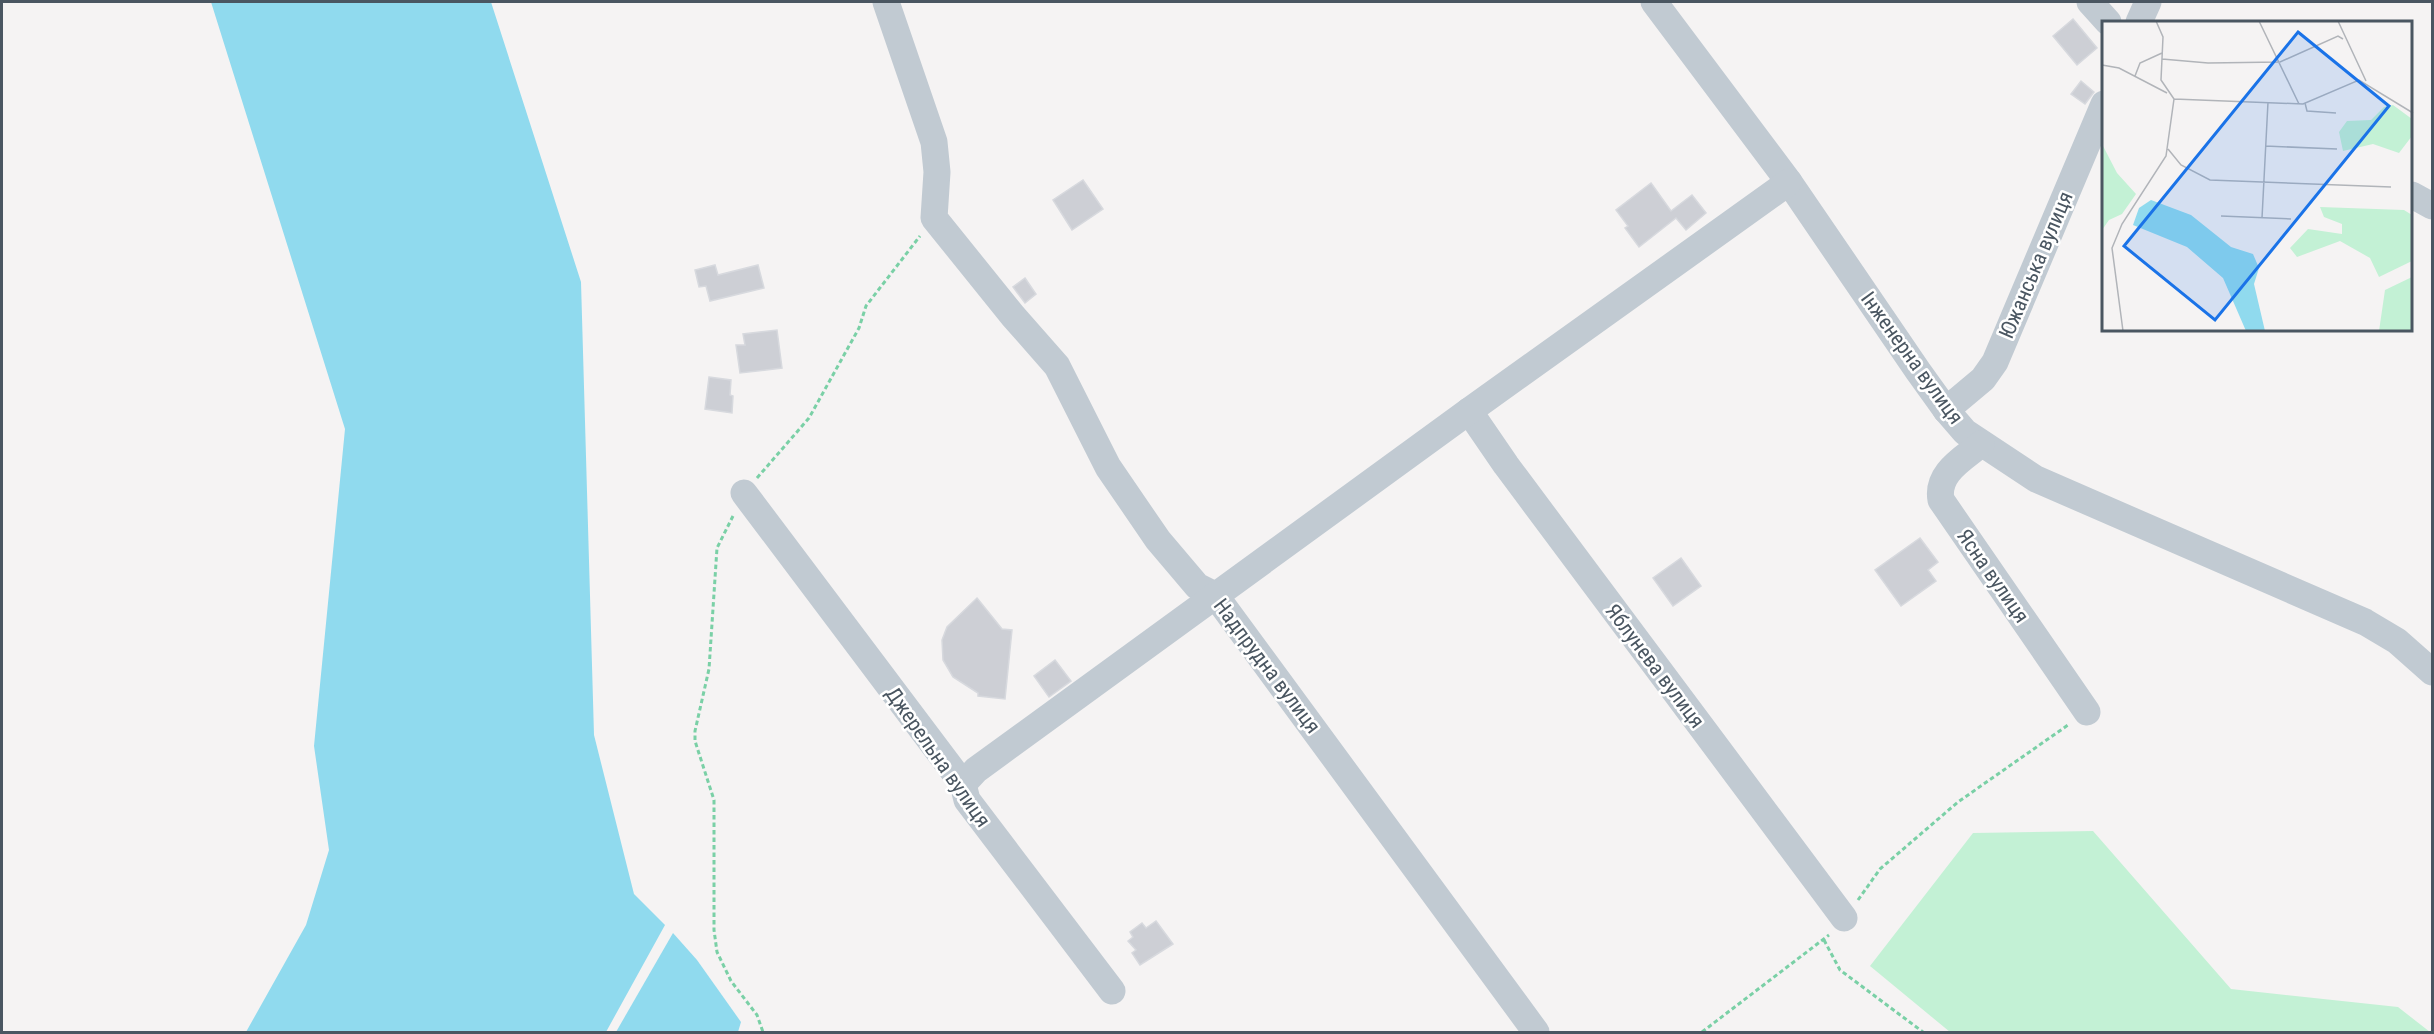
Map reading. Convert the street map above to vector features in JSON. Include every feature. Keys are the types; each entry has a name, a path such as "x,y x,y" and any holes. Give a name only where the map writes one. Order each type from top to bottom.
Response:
{"street":[{"path":"886,2 934,142 937,172 934,218"},
{"name":"Інженерна вулиця","path":"1654,2 1789,182 1946,410 1981,444 2036,479 2365,622 2397,641 2433,672"},
{"path":"2090,2 2107,21"},
{"path":"2139,21 2148,2"},
{"name":"Южанська вулиця","path":"1946,410 1983,379 1995,362 2102,109"},
{"path":"963,784 976,770 1215,595 1789,182"},
{"path":"2413,196 2433,206"},
{"name":"Надпрудна вулиця","path":"934,218 1013,316 1057,366 1108,467 1158,540 1197,586 1215,595 1536,1032"},
{"name":"Яблунева вулиця","path":"1469,411 1513,475 1844,918"},
{"name":"Ясна вулиця","path":"1981,444 1946,474 1940,486 1941,500 2087,712"},
{"name":"Джерельна вулиця","path":"744,493 963,784 967,800 1112,991"}],"path":[{"path":"763,1032 757,1015 731,981 717,952 714,930 714,800 695,741 694,731 709,669 717,548 744,493 808,418 859,328 866,306 934,218"},
{"path":"1702,1032 1824,940 1844,918 1880,869 1958,802 2087,712"},
{"path":"1824,940 1840,970 1923,1032"}],"green space":[{"path":"2093,831 2231,989 2398,1007 2430,1032 1950,1032 1870,966 1973,833"}],"water":[{"path":"211,2 491,2 581,282 594,735 634,894 665,925 606,1032 246,1032 306,925 329,850 314,746 345,429"},
{"path":"673,933 697,960 741,1022 738,1032 616,1032"}],"building":[{"path":"2073,19 2097,48 2077,65 2053,36"},
{"path":"2081,81 2094,92 2085,104 2071,94"},
{"path":"1083,180 1103,209 1072,230 1053,200"},
{"path":"1651,183 1671,211 1692,195 1706,213 1686,230 1676,218 1639,247 1625,228 1628,226 1616,210"},
{"path":"715,265 718,275 758,265 764,288 710,301 706,286 699,287 695,270"},
{"path":"1025,278 1036,294 1025,303 1013,287"},
{"path":"777,330 782,368 740,373 736,345 745,345 743,334"},
{"path":"709,377 731,380 732,413 705,409"},
{"path":"1920,538 1938,562 1928,570 1936,581 1901,606 1875,570"},
{"path":"1681,558 1701,586 1673,606 1653,578"},
{"path":"977,598 1002,629 1012,630 1005,699 978,696 978,693 953,677 943,660 942,640 947,627"},
{"path":"1055,660 1071,681 1049,697 1034,676"},
{"path":"1156,921 1173,944 1140,965 1132,953 1136,950 1128,941 1133,937 1130,932 1142,923 1146,928"}]}
